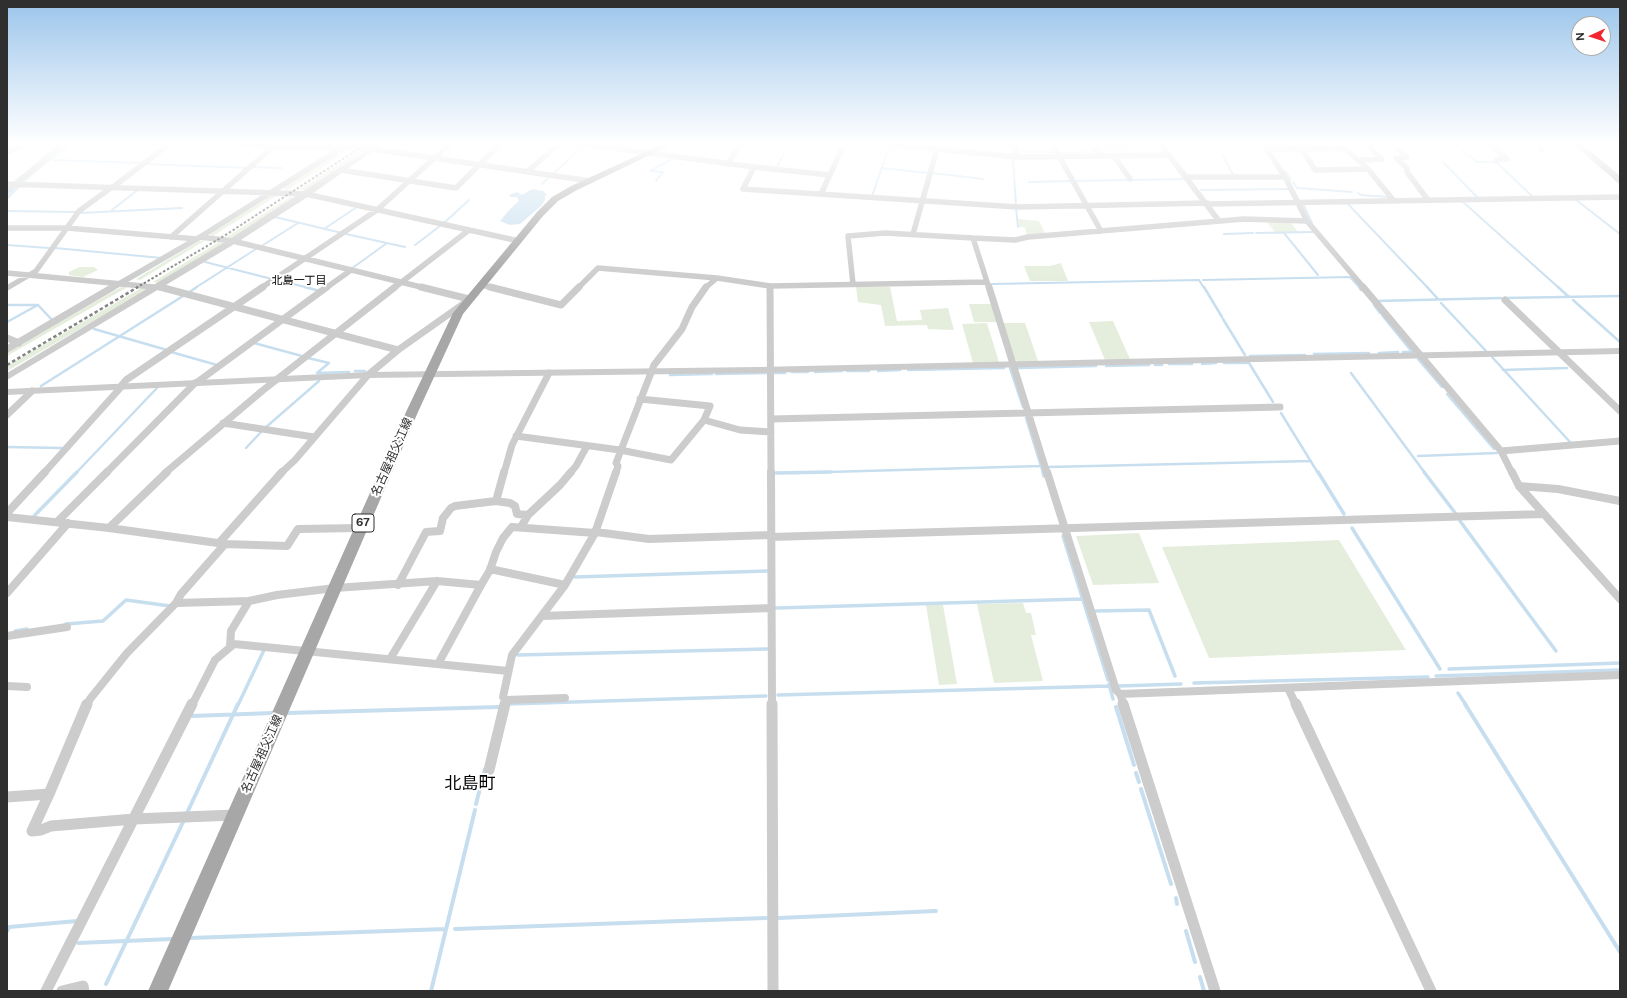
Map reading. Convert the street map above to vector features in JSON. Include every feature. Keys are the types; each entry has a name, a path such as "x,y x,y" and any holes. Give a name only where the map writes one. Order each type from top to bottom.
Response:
{"main road":[{"name":"名古屋祖父江線","path":"158,991 361,528 458,313 540,214 555,199 575,189"}],"street":[{"path":"7,288 36,271 79,211 110,189"},
{"path":"156,189 306,194 519,241"},
{"path":"171,237 227,189"},
{"path":"7,349 123,283 280,189"},
{"path":"7,377 233,242 314,189"},
{"path":"7,513 126,380 377,210 400,189"},
{"path":"743,189 1018,207 1620,197"},
{"path":"821,194 824,189"},
{"path":"913,234 926,189"},
{"path":"1077,189 1101,231"},
{"path":"1195,189 1219,222"},
{"path":"1291,189 1307,221 1501,451 1519,486 1620,599"},
{"path":"1384,189 1394,201"},
{"path":"1419,189 1428,200"},
{"path":"853,284 848,236 872,233 1015,240 1028,237 1244,219 1307,221"},
{"path":"7,228 67,228 233,242 469,300"},
{"path":"109,528 159,478 223,423 469,230"},
{"path":"973,238 1116,690 1120,694 1215,991"},
{"path":"481,285 561,305 598,268 717,278 770,286 987,282"},
{"path":"57,522 195,383 351,270"},
{"path":"7,273 159,286 398,350"},
{"path":"489,770 506,700 503,697 512,655 565,585 596,533 618,466 616,463 620,450 654,365 682,329 692,307 701,293 717,278"},
{"path":"770,286 773,991"},
{"path":"235,815 134,819 51,826 41,830 32,831 90,699 127,653 176,603 181,594 222,543 368,375 398,350 469,300"},
{"path":"1505,300 1620,411"},
{"path":"7,338 19,343"},
{"path":"7,392 368,375 771,369 1620,351"},
{"path":"496,501 512,444 549,373"},
{"path":"7,415 32,390"},
{"path":"516,436 620,450 671,460 704,420 710,406 640,399"},
{"path":"771,419 1280,407"},
{"path":"704,420 740,430 771,432"},
{"path":"223,423 314,437"},
{"path":"1501,451 1620,441"},
{"path":"521,527 528,515 560,486 576,466 587,446"},
{"path":"1519,486 1558,489 1620,501"},
{"path":"398,585 426,532 440,531 443,518 451,508 455,506 496,501 510,503 515,506 518,514 528,515"},
{"path":"438,664 490,569 503,538 512,527 596,533 649,539 1544,514"},
{"path":"7,517 68,523 222,543 287,546 298,529 361,528"},
{"path":"7,593 68,523"},
{"path":"490,569 565,585"},
{"path":"176,603 249,601 277,595 335,588 398,585 437,581 481,585"},
{"path":"390,659 437,581"},
{"path":"230,647 231,631 249,601"},
{"path":"542,616 772,608"},
{"path":"7,636 67,627"},
{"path":"46,991 215,660 234,644 508,671"},
{"path":"1120,694 1620,675"},
{"path":"7,686 28,687"},
{"path":"1288,688 1431,991"},
{"path":"506,700 565,698"},
{"path":"7,797 49,794"},
{"path":"62,991 82,986 84,991"}],"green space":[{"path":"301,189 309,189 307,190 299,190"},
{"path":"272,195 278,195 213,236 209,234"},
{"path":"290,197 294,198 233,238 225,238"},
{"path":"1018,219 1039,221 1046,235 1027,237 1025,227 1019,227"},
{"path":"1266,221 1290,222 1298,232 1275,232"},
{"path":"206,240 140,280 136,279 199,241"},
{"path":"219,242 224,243 160,283 153,282"},
{"path":"1061,263 1068,281 1030,281 1024,266 1050,266"},
{"path":"79,267 94,267 98,270 83,277 69,275 69,272"},
{"path":"131,285 7,356 7,352 123,286"},
{"path":"143,287 149,289 7,371 7,366"},
{"path":"856,287 890,287 897,321 922,320 920,310 948,308 954,330 928,329 927,325 885,326 881,305 858,302"},
{"path":"969,304 992,304 997,322 974,322"},
{"path":"1113,321 1130,359 1105,360 1089,322"},
{"path":"987,323 999,362 973,363 962,324"},
{"path":"1003,323 1025,323 1038,361 1018,362 1014,358"},
{"path":"1139,533 1159,583 1093,585 1076,536"},
{"path":"1339,540 1406,650 1209,658 1162,547"},
{"path":"1023,603 1026,613 1031,613 1036,635 1031,635 1043,681 994,683 977,604"},
{"path":"926,605 943,605 957,684 939,685"}],"water":[{"path":"13,189 18,189 7,200 7,195"},
{"path":"532,189 543,191 547,195 545,196 545,200 541,206 520,224 510,225 500,221 519,201 517,197 511,197 509,195 517,192 522,195"}],"waterway":[{"path":"112,210 139,189"},
{"path":"872,196 875,189"},
{"path":"1015,189 1016,206"},
{"path":"1201,190 1289,189"},
{"path":"1305,189 1352,192"},
{"path":"1469,189 1478,198"},
{"path":"1524,189 1532,196"},
{"path":"1358,193 1361,195 1388,197"},
{"path":"1575,199 1620,234"},
{"path":"444,223 469,200"},
{"path":"1462,201 1559,288"},
{"path":"1347,203 1428,288"},
{"path":"1303,204 1312,223"},
{"path":"324,229 357,207"},
{"path":"80,213 182,208"},
{"path":"1016,208 1018,227"},
{"path":"7,211 75,212"},
{"path":"275,217 324,229"},
{"path":"260,247 298,223"},
{"path":"415,245 440,226"},
{"path":"324,229 342,233"},
{"path":"1256,233 1313,232"},
{"path":"1224,234 1253,233"},
{"path":"1284,233 1318,275"},
{"path":"346,234 387,243"},
{"path":"351,269 387,243"},
{"path":"387,243 405,247"},
{"path":"7,245 49,248"},
{"path":"55,248 162,258"},
{"path":"227,268 256,249"},
{"path":"205,262 227,268"},
{"path":"195,288 227,268"},
{"path":"227,268 272,279"},
{"path":"1203,280 1350,277 1360,288"},
{"path":"277,280 305,287"},
{"path":"991,284 1199,280 1204,288"},
{"path":"188,293 197,287"},
{"path":"305,287 309,288"},
{"path":"305,287 320,291"},
{"path":"1204,287 1222,317"},
{"path":"1427,287 1438,299"},
{"path":"1558,287 1569,297"},
{"path":"119,336 183,296"},
{"path":"1569,297 1620,296"},
{"path":"1505,298 1569,297"},
{"path":"1377,301 1501,298"},
{"path":"1573,300 1620,342"},
{"path":"1441,303 1486,351"},
{"path":"7,305 38,305 53,321"},
{"path":"1374,305 1380,313"},
{"path":"7,322 36,306"},
{"path":"1382,315 1412,352 1403,352"},
{"path":"1223,319 1245,355"},
{"path":"94,329 119,336"},
{"path":"41,386 119,336"},
{"path":"119,336 167,350"},
{"path":"254,343 302,356"},
{"path":"171,352 217,365"},
{"path":"1379,353 1398,352"},
{"path":"1314,354 1369,353"},
{"path":"1250,356 1305,355"},
{"path":"1492,357 1504,370"},
{"path":"308,358 329,363 317,373 349,372"},
{"path":"1418,359 1442,387"},
{"path":"1202,364 1216,363"},
{"path":"1224,363 1249,363 1273,402"},
{"path":"1169,364 1192,364"},
{"path":"1106,366 1149,365"},
{"path":"1155,365 1162,365"},
{"path":"1018,368 1096,366"},
{"path":"908,370 1004,368"},
{"path":"1010,368 1023,407"},
{"path":"1504,370 1567,368"},
{"path":"878,371 900,370"},
{"path":"1504,370 1570,442"},
{"path":"355,371 365,371"},
{"path":"815,372 842,371"},
{"path":"847,371 869,371"},
{"path":"792,372 808,372"},
{"path":"716,374 767,373"},
{"path":"775,373 785,373"},
{"path":"1351,373 1425,473"},
{"path":"670,375 712,374"},
{"path":"265,428 319,381"},
{"path":"76,473 157,388"},
{"path":"1447,394 1494,449"},
{"path":"1281,413 1311,461"},
{"path":"1026,418 1041,466"},
{"path":"246,448 262,431"},
{"path":"7,447 62,448"},
{"path":"1418,456 1497,453"},
{"path":"1048,467 1311,461"},
{"path":"1311,461 1318,473"},
{"path":"824,472 1041,466"},
{"path":"1041,466 1043,473"},
{"path":"34,516 77,472"},
{"path":"776,473 824,472"},
{"path":"793,473 824,472"},
{"path":"824,472 831,472"},
{"path":"1043,472 1044,476"},
{"path":"1318,472 1344,514"},
{"path":"1424,472 1456,514"},
{"path":"1460,521 1556,651"},
{"path":"1352,528 1440,669"},
{"path":"1063,536 1108,680"},
{"path":"575,577 767,571"},
{"path":"777,608 1082,599"},
{"path":"66,624 103,621 126,600 170,606"},
{"path":"1096,611 1149,610 1175,676"},
{"path":"15,631 27,629"},
{"path":"518,655 767,649"},
{"path":"238,705 264,650"},
{"path":"1449,669 1620,663"},
{"path":"1436,676 1620,670"},
{"path":"1194,683 1428,677"},
{"path":"1119,686 1181,684"},
{"path":"778,695 1110,686"},
{"path":"1110,686 1113,699"},
{"path":"1458,693 1466,705"},
{"path":"509,704 766,696"},
{"path":"233,714 238,704"},
{"path":"1465,704 1620,952"},
{"path":"287,713 499,707"},
{"path":"1116,707 1134,765"},
{"path":"233,714 273,713"},
{"path":"187,813 233,714"},
{"path":"192,716 233,714"},
{"path":"476,804 485,769"},
{"path":"1136,773 1139,782"},
{"path":"1141,789 1171,884"},
{"path":"431,991 475,810"},
{"path":"126,941 184,820"},
{"path":"1176,898 1177,904"},
{"path":"779,918 936,911"},
{"path":"455,929 766,918"},
{"path":"7,931 9,927 77,921"},
{"path":"190,938 446,929"},
{"path":"1186,931 1195,962"},
{"path":"126,941 172,939"},
{"path":"78,943 126,941"},
{"path":"106,984 126,941"},
{"path":"1200,977 1204,991"}],"railway":[{"path":"136,288 224,236 297,189"},
{"path":"7,365 138,287"}],"district":[{"name":"北島一丁目","path":"299,281"},
{"name":"北島町","path":"470,784"}]}
